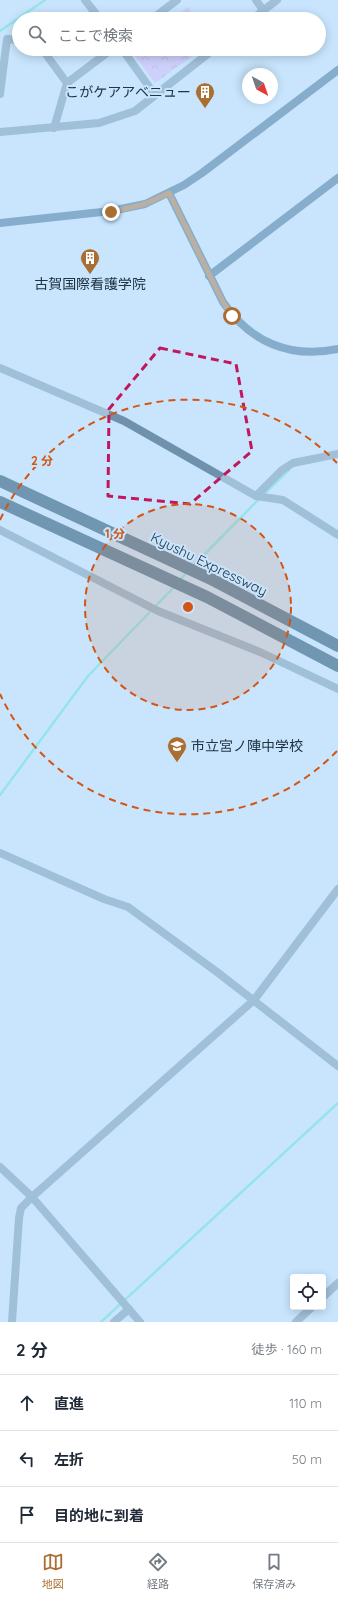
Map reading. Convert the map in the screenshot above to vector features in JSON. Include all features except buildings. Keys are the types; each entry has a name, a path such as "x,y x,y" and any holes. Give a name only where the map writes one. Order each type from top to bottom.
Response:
{"highway":[{"name":"Kyushu Expressway","path":"0,481 211,579 338,646"},
{"path":"0,502 207,597 338,666"}],"street":[{"path":"85,0 94,12"},
{"path":"161,12 177,0"},
{"path":"256,0 264,10"},
{"path":"261,12 277,0"},
{"path":"0,94 7,39 12,39"},
{"path":"47,56 67,83"},
{"path":"54,128 67,83 103,56"},
{"path":"127,56 155,95"},
{"path":"0,132 99,123 135,111 205,56"},
{"path":"0,224 111,212 145,204 184,185 202,173 338,70"},
{"path":"209,276 338,178"},
{"path":"169,193 223,302 232,316 247,330 258,338 276,346 297,352 322,352 338,349"},
{"path":"0,368 124,421 256,496 283,500 338,535"},
{"path":"256,496 282,470 293,463 338,454"},
{"path":"0,530 158,611 260,652 338,689"},
{"path":"0,853 104,899 128,907 254,1000 338,1066"},
{"path":"12,1322 19,1218 21,1208 254,1000 338,889"},
{"path":"0,1167 32,1197 140,1322"},
{"path":"326,1294 338,1283"},
{"path":"114,1322 128,1309"},
{"path":"296,1322 309,1310"}],"highlighted area":[{"path":"160,348 236,364 252,451 190,504 108,496 109,409"}],"green space":[{"path":"188,7 191,12 181,12"},
{"path":"135,56 192,56 155,83"}],"waterway":[{"path":"28,12 45,0"},
{"path":"0,31 12,23"},
{"path":"264,494 289,470"},
{"path":"192,567 260,498"},
{"path":"180,580 187,572"},
{"path":"0,795 88,676 174,587"},
{"path":"101,1322 338,1103"}],"place":[{"name":"こがケアアベニュー","path":"205,109"},
{"name":"古賀国際看護学院","path":"90,275"},
{"name":"市立宮ノ陣中学校","path":"177,763"}],"route":[{"path":"111,212 145,204 169,193 209,276 232,316"}]}
